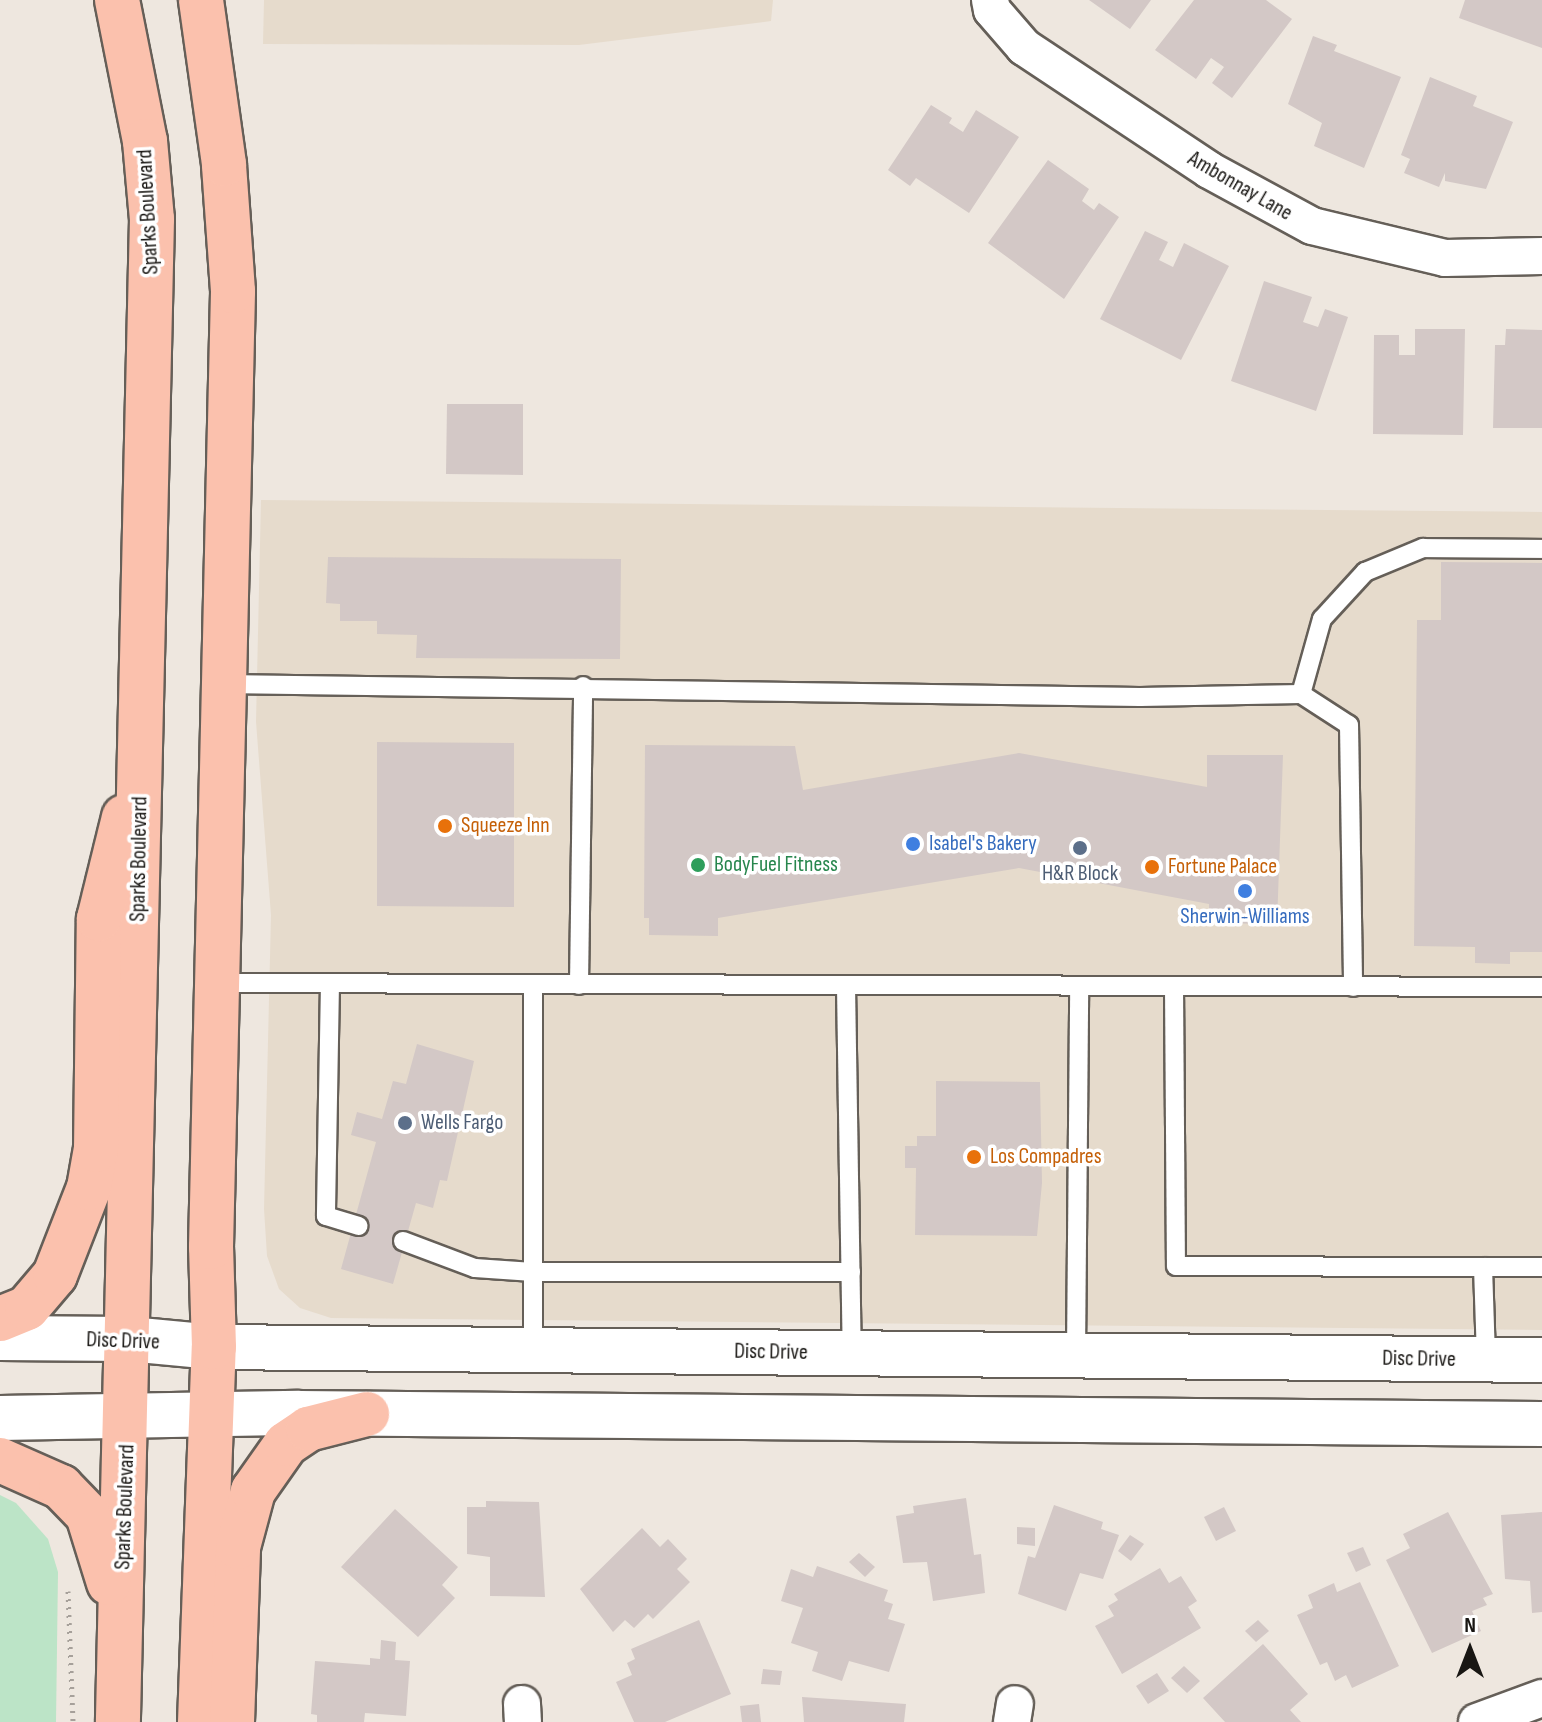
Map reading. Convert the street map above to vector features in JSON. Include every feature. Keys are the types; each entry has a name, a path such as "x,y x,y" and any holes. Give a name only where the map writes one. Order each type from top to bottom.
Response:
{"main road":[{"name":"Sparks Boulevard","path":"117,0 145,141 152,219 118,1722"},
{"path":"200,1722 214,1347 217,983 233,291 224,164 201,0"},
{"path":"0,1319 27,1308 55,1275 89,1188 96,1150 99,919 142,749"},
{"name":"Disc Drive","path":"0,1338 129,1339 214,1347 1542,1360"},
{"path":"0,1418 367,1414 1542,1424"},
{"path":"232,1722 238,1547 253,1491 286,1444 308,1429 367,1414"},
{"path":"0,1460 61,1487 88,1515 103,1557 121,1643"}],"street":[{"name":"Ambonnay Lane","path":"990,0 992,10 1024,47 1209,170 1312,226 1445,258 1542,256"},
{"path":"1477,1722 1542,1698"}],"lane":[{"path":"1301,694 1322,619 1365,572 1423,548 1542,549"},
{"path":"223,684 583,686 1140,697 1301,694 1349,725 1353,987"},
{"path":"579,985 583,686"},
{"path":"217,983 1542,987"},
{"path":"330,983 326,1216 358,1226"},
{"path":"533,985 533,1350"},
{"path":"846,986 852,1353"},
{"path":"1076,1355 1079,986"},
{"path":"1174,986 1176,1266 1542,1267"},
{"path":"403,1241 475,1268 533,1272 851,1272"},
{"path":"1483,1267 1486,1359"}],"path":[{"path":"68,1587 73,1722"}],"shaded area":[{"path":"264,0 773,0 771,21 579,45 263,44"},
{"path":"261,500 1542,512 1542,1330 331,1318 300,1308 279,1289 267,1256 264,1209 271,915 256,722"}],"green space":[{"path":"0,1495 16,1503 48,1539 58,1572 56,1722 0,1722"}],"building":[{"path":"1089,0 1151,0 1130,29"},
{"path":"1194,0 1266,0 1292,19 1232,98 1212,83 1224,67 1211,58 1196,79 1155,50"},
{"path":"1465,0 1542,0 1542,48 1459,18"},
{"path":"1313,36 1337,45 1334,51 1401,77 1364,168 1314,146 1322,123 1288,104"},
{"path":"1430,77 1477,96 1473,106 1513,122 1486,189 1445,181 1445,173 1439,187 1404,173 1410,159 1401,155"},
{"path":"931,105 952,118 949,123 963,132 976,110 1019,137 969,213 916,178 910,186 888,170"},
{"path":"1048,160 1089,189 1082,201 1094,210 1099,203 1119,217 1064,299 988,243"},
{"path":"1145,231 1168,242 1159,260 1173,267 1184,243 1229,266 1181,360 1100,319"},
{"path":"1264,281 1312,297 1303,322 1318,327 1325,309 1348,317 1316,411 1231,381"},
{"path":"1415,329 1465,329 1463,435 1373,434 1374,335 1399,335 1399,355 1415,355"},
{"path":"1506,329 1542,330 1542,428 1493,428 1495,345 1505,345"},
{"path":"447,404 523,404 523,475 446,474"},
{"path":"328,557 621,559 620,659 416,658 417,635 377,634 377,621 340,621 340,604 326,603"},
{"path":"1441,562 1542,563 1542,952 1510,952 1510,964 1475,963 1475,947 1414,946 1417,620 1441,620"},
{"name":"Squeeze Inn","path":"377,742 514,743 514,907 377,906"},
{"path":"645,745 795,746 803,790 1019,753 1207,787 1207,755 1283,755 1277,924 1209,923 1209,904 1019,868 718,918 718,936 649,935 649,918 644,918"},
{"name":"Wells Fargo","path":"417,1044 474,1061 447,1181 440,1180 433,1208 416,1203 393,1284 341,1269 376,1142 351,1135 357,1112 382,1119 393,1081 406,1084"},
{"name":"Los Compadres","path":"936,1081 1040,1082 1042,1183 1037,1236 915,1235 916,1168 905,1168 905,1146 917,1146 917,1136 936,1136"},
{"path":"966,1498 974,1555 981,1554 985,1593 933,1601 927,1562 903,1563 896,1516 914,1513 913,1506"},
{"path":"486,1501 539,1502 545,1597 490,1596 490,1557 467,1554 467,1507 486,1507"},
{"path":"1054,1505 1103,1522 1101,1529 1119,1535 1103,1579 1080,1573 1066,1611 1018,1594 1028,1556 1035,1558"},
{"path":"1224,1507 1236,1531 1216,1541 1204,1517"},
{"path":"395,1509 458,1567 442,1585 455,1598 418,1637 341,1567"},
{"path":"1448,1512 1493,1594 1483,1598 1487,1605 1472,1611 1481,1631 1432,1653 1386,1560 1410,1548 1403,1534"},
{"path":"1542,1512 1542,1612 1532,1613 1530,1581 1505,1579 1501,1515"},
{"path":"1017,1527 1035,1528 1035,1546 1017,1544"},
{"path":"642,1528 660,1547 668,1539 687,1559 677,1569 690,1582 653,1619 648,1614 634,1628 625,1620 613,1632 580,1589"},
{"path":"1130,1535 1144,1544 1131,1561 1118,1551"},
{"path":"1363,1547 1371,1565 1356,1572 1347,1553"},
{"path":"859,1553 875,1567 865,1577 849,1562"},
{"path":"817,1566 888,1590 884,1601 893,1604 888,1619 905,1624 889,1672 849,1661 842,1681 812,1671 818,1652 791,1643 803,1608 781,1601 791,1569 813,1577"},
{"path":"1160,1568 1169,1583 1181,1576 1197,1601 1188,1607 1201,1628 1122,1674 1095,1626 1114,1616 1108,1606 1118,1600 1114,1594"},
{"path":"1360,1582 1399,1666 1352,1688 1346,1675 1335,1681 1327,1662 1320,1665 1297,1615 1313,1608 1308,1595 1334,1583 1337,1592"},
{"path":"699,1620 731,1694 665,1722 634,1722 616,1682 632,1675 627,1663 635,1659 631,1649"},
{"path":"1258,1620 1269,1631 1256,1642 1245,1631"},
{"path":"381,1640 396,1642 395,1660 410,1661 406,1716 365,1713 364,1722 317,1722 317,1715 311,1714 315,1661 370,1665 370,1658 380,1659"},
{"path":"1263,1644 1308,1694 1290,1710 1301,1722 1225,1722 1203,1698"},
{"path":"1184,1666 1200,1681 1187,1693 1171,1678"},
{"path":"763,1669 782,1671 780,1685 761,1684"},
{"path":"1157,1673 1169,1691 1148,1704 1136,1686"},
{"path":"802,1697 906,1704 904,1722 804,1722"},
{"path":"759,1704 761,1722 742,1722 740,1706"}],"place":[{"name":"Squeeze Inn","path":"445,826"},
{"name":"Isabel's Bakery","path":"913,844"},
{"name":"H&R Block","path":"1080,848"},
{"name":"BodyFuel Fitness","path":"698,865"},
{"name":"Fortune Palace","path":"1152,867"},
{"name":"Sherwin-Williams","path":"1245,891"},
{"name":"Wells Fargo","path":"405,1123"},
{"name":"Los Compadres","path":"974,1157"}]}
